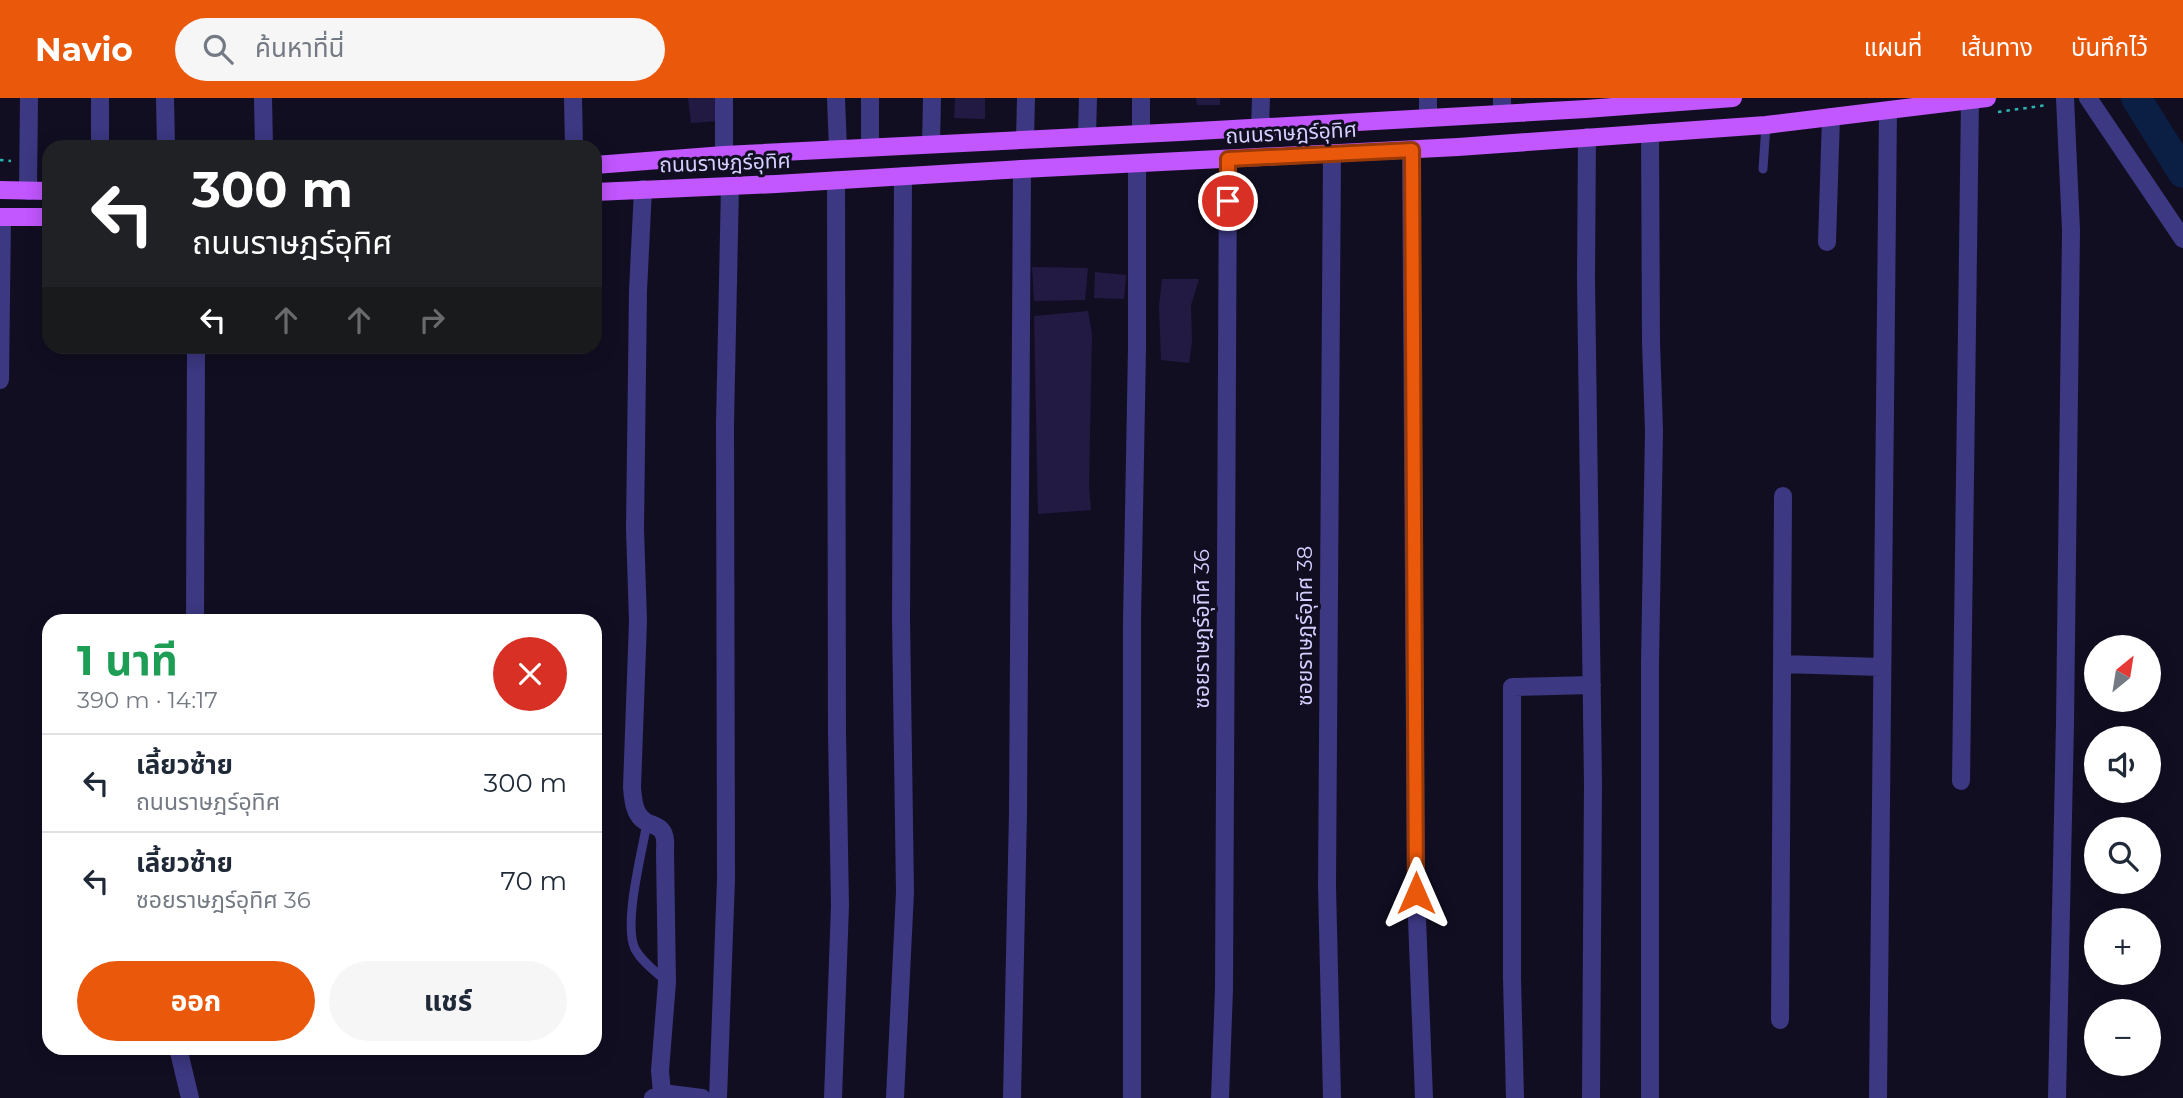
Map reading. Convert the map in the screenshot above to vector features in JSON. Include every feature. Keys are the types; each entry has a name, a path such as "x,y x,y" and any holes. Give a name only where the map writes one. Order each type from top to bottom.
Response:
{"main road":[{"name":"ถนนราษฎร์อุทิศ","path":"602,164 724,155 1428,118 1502,106 1732,98"},
{"name":"ถนนราษฎร์อุทิศ","path":"604,192 1412,150 1766,125 1979,99"},
{"path":"602,164 604,192"},
{"path":"0,190 42,191"},
{"path":"1,217 42,217"}],"street":[{"path":"28,191 29,98"},
{"path":"100,98 100,140"},
{"path":"166,98 166,140"},
{"path":"263,98 264,140"},
{"path":"573,98 574,140"},
{"path":"724,98 724,155"},
{"path":"836,98 838,149"},
{"path":"870,98 870,147"},
{"path":"931,144 932,98"},
{"path":"1026,98 1026,139"},
{"path":"1087,136 1088,98"},
{"path":"1141,98 1141,134"},
{"path":"1260,128 1261,98"},
{"path":"1428,98 1428,118"},
{"path":"2057,1098 2065,736 2071,230 2065,98"},
{"path":"2088,98 2183,239"},
{"path":"1961,781 1979,99"},
{"path":"1878,1098 1888,111"},
{"path":"1828,242 1831,117"},
{"path":"1650,133 1654,431 1650,663 1650,1098"},
{"path":"1587,137 1586,279 1592,685 1591,1098"},
{"path":"1412,150 1416,893 1424,1098"},
{"name":"ซอยราษฎร์อุทิศ 38","path":"1332,153 1327,886 1332,1098"},
{"name":"ซอยราษฎร์อุทิศ 36","path":"1220,1098 1224,989 1228,159"},
{"path":"1132,1098 1132,621 1137,164"},
{"path":"1012,1098 1017,839 1021,169"},
{"path":"895,1098 905,892 901,619 903,176"},
{"path":"833,1098 840,906 836,706 836,180"},
{"path":"718,1098 726,879 725,424 730,186"},
{"path":"643,189 636,342 635,529 638,621 632,787 634,806 639,817 658,827 664,835 667,982 657,1095 702,1098"},
{"path":"0,380 1,217"},
{"path":"195,614 196,354"},
{"path":"1780,1020 1783,496"},
{"path":"1782,664 1881,667"},
{"path":"1516,1098 1512,978 1512,687 1592,685"},
{"path":"180,1055 190,1098"}],"lane":[{"path":"1763,169 1766,125"},
{"path":"647,823 633,899 631,933 633,945 641,959 667,982"}],"building":[{"path":"688,98 719,98 719,121 691,123"},
{"path":"955,98 985,98 985,119 954,118"},
{"path":"1196,98 1220,98 1220,105 1197,105"},
{"path":"1032,267 1088,268 1085,300 1034,301"},
{"path":"1095,272 1126,275 1124,299 1094,298"},
{"path":"1162,279 1199,279 1191,305 1192,342 1189,363 1161,360 1159,306"},
{"path":"1088,311 1092,333 1089,485 1091,510 1038,514 1034,316"}],"waterway":[{"path":"2136,98 2183,173"}],"route":[{"path":"1228,201 1228,159 1412,150 1416,893"}]}
